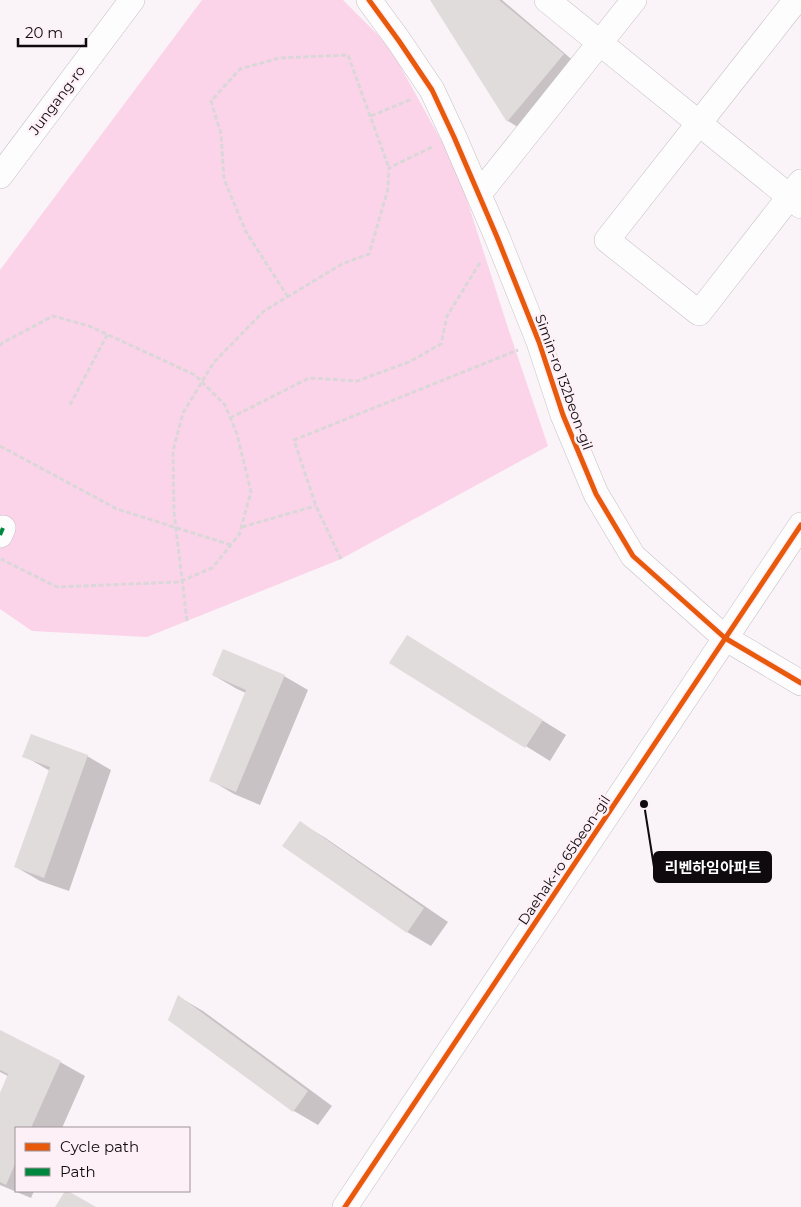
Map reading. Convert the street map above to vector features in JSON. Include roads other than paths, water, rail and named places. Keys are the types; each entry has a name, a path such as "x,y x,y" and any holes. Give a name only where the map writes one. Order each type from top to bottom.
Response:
{"street":[{"name":"Jungang-ro","path":"0,176 132,0"},
{"name":"Simin-ro 132beon-gil","path":"369,0 432,90 479,194 539,342 563,415 596,494 634,556 725,638 801,683"},
{"path":"547,0 699,123 797,195 698,313 607,240 699,123 796,0"},
{"path":"479,194 634,0"},
{"name":"Daehak-ro 65beon-gil","path":"345,1207 801,525"}],"place":[{"name":"리벤하임아파트","path":"644,804"}]}
